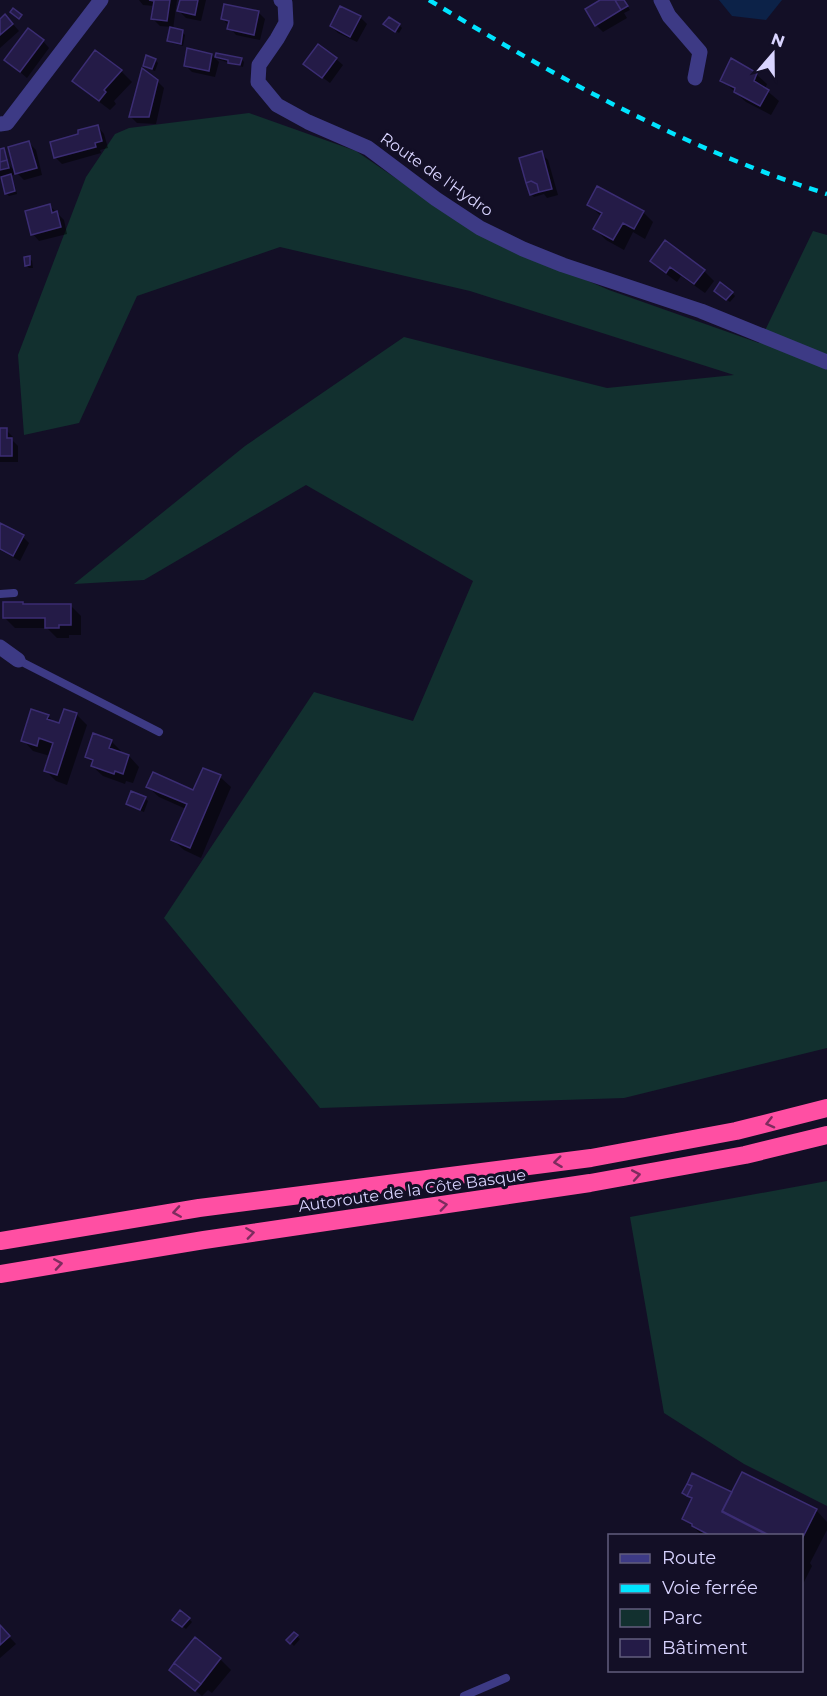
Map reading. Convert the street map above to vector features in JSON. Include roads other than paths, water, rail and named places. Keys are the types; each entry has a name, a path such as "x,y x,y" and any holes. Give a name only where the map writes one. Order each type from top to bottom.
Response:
{"highway":[{"name":"Autoroute de la Côte Basque","path":"0,1241 199,1208 591,1158 736,1131 827,1108"},
{"name":"Autoroute de la Côte Basque","path":"0,1274 216,1238 590,1183 745,1155 827,1135"}],"street":[{"path":"0,124 7,123 101,0"},
{"name":"Route de l'Hydro","path":"281,0 285,3 286,23 259,65 258,82 277,105 308,122 368,148 436,199 480,228 523,249 563,265 701,311 827,362"},
{"path":"661,0 669,16 700,52 695,78"},
{"path":"0,647 18,660"}],"lane":[{"path":"0,594 14,593"},
{"path":"18,660 159,732"},
{"path":"464,1696 506,1678"}],"water":[{"path":"719,0 782,0 766,20 732,16"}],"railway":[{"path":"429,0 622,109 723,156 827,194"}]}
